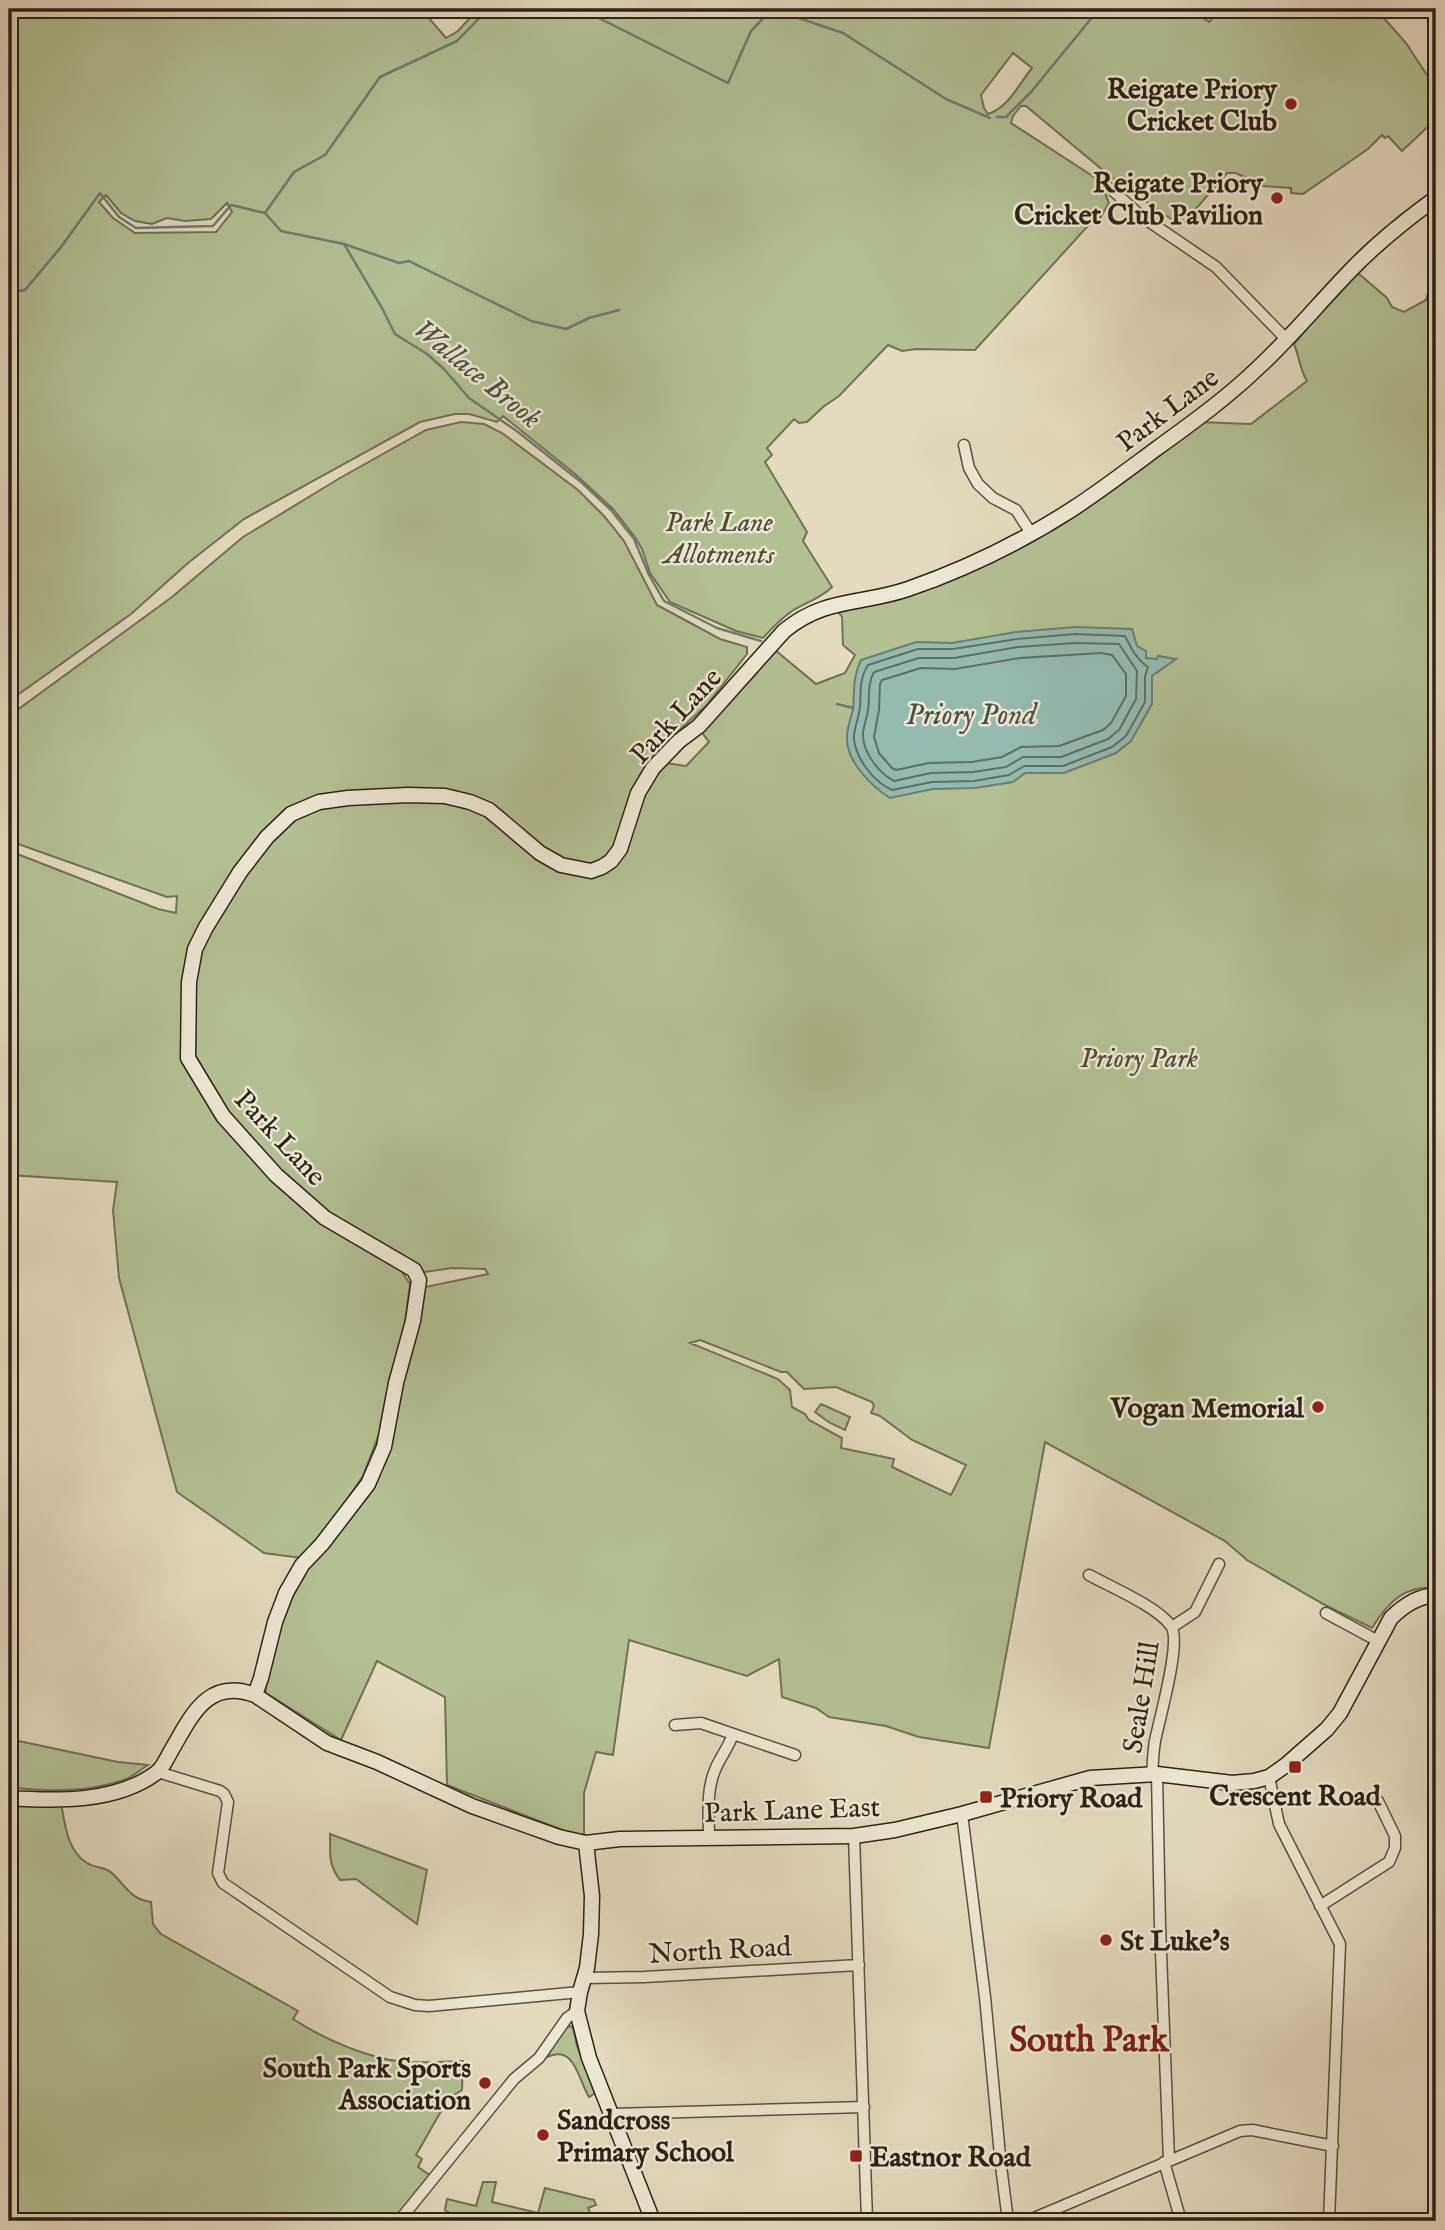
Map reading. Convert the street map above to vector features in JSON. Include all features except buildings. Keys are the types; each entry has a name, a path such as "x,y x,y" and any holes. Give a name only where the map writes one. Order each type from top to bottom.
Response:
{"street":[{"path":"1110,188 1141,216 1216,267 1286,340"},
{"name":"Park Lane","path":"255,1695 286,1593 302,1565 322,1544 368,1484 384,1447 396,1382 413,1321 419,1280 414,1270 326,1218 276,1175 223,1116 188,1058 189,982 195,949 240,872 267,837 291,814 318,802 408,795 445,796 489,810 540,853 561,865 591,871 602,867 611,861 620,849 638,793 653,768 679,741 699,726 784,631 814,611 846,602 884,597 979,561 1087,499 1204,414 1252,374 1353,268 1436,198"},
{"path":"964,445 969,468 978,484 993,498 1016,510 1031,533"},
{"name":"Seale Hill","path":"1172,1627 1195,1612 1219,1564"},
{"name":"Seale Hill","path":"1089,1575 1157,1613 1172,1627 1175,1642 1154,1744 1167,2161 1181,2221"},
{"name":"Park Lane East","path":"255,1695 327,1743 377,1762 472,1806 559,1837 586,1843 620,1839 855,1836 962,1814 1090,1778 1155,1774 1232,1783 1269,1777 1327,1729 1340,1713 1391,1618 1414,1600 1426,1595 1436,1595"},
{"path":"1326,1613 1378,1641"},
{"path":"9,1798 37,1800 88,1797 122,1790 158,1772 207,1698 232,1690 255,1695"},
{"path":"675,1726 701,1723 795,1755"},
{"path":"709,1838 711,1782 733,1734"},
{"name":"North Road","path":"158,1772 220,1791 227,1798 218,1872 223,1883 390,1997 415,2005 429,2006 644,1977 859,1965"},
{"path":"1269,1777 1279,1825 1340,1944 1329,2221"},
{"path":"1320,1906 1389,1862 1395,1848 1395,1836 1378,1801"},
{"path":"962,1814 985,1997 1008,2221"},
{"path":"855,1836 867,2221"},
{"path":"586,1843 592,1896 591,1934 578,2011 589,2058 653,2221"},
{"path":"399,2221 506,2088 539,2057 567,2018 578,2011"},
{"path":"612,2114 864,2107"},
{"path":"1027,2221 1228,2135 1252,2130 1333,2146"}],"green space":[{"name":"Park Lane Allotments","path":"9,9 421,9 446,38 458,31 478,9 1191,9 1209,22 1220,9 1376,9 1406,43 1436,89 1436,119 1402,151 1388,136 1385,138 1382,135 1368,149 1303,194 1291,193 1291,188 1263,186 1236,173 1227,173 1181,226 1111,177 1026,106 1021,106 1011,123 1094,177 1109,203 1100,218 1096,217 975,350 902,351 888,345 839,396 807,422 799,423 794,419 767,448 772,455 765,462 807,532 803,541 832,587 792,611 763,638 736,631 670,602 650,573 635,537 613,509 575,474 503,416 497,422 469,414 455,414 420,422 244,519 188,563 131,614 9,701","holes":["1013,53 1032,68 1007,101 988,114 981,95","106,195 121,213 135,221 152,224 167,218 185,221 211,219 227,203 232,212 216,232 135,233 113,218 99,202"]},
{"name":"Priory Park","path":"1436,263 1436,1587 1415,1589 1398,1597 1372,1628 1325,1605 1247,1560 1225,1541 1045,1442 989,1748 919,1737 886,1726 829,1717 816,1708 782,1697 779,1659 747,1676 629,1640 613,1755 596,1752 584,1793 584,1835 570,1833 447,1785 445,1697 377,1661 341,1740 266,1693 265,1676 288,1605 304,1573 374,1486 390,1442 420,1319 425,1287 488,1274 485,1269 452,1268 425,1272 336,1221 278,1170 247,1136 237,1140 277,1184 328,1226 396,1263 410,1284 402,1345 387,1392 379,1434 363,1476 338,1513 301,1558 264,1553 177,1492 119,1278 113,1210 117,1182 9,1175 9,853 158,909 176,913 177,896 167,897 18,844 9,825 9,716 172,597 243,537 426,430 461,422 484,424 502,433 578,490 624,541 657,605 720,639 747,647 747,654 706,706 677,732 653,761 686,766 709,742 700,730 754,676 775,650 816,684 845,673 855,655 843,645 842,617 836,609 892,599 1035,536 1199,422 1251,424 1307,381 1294,344 1332,298 1358,273 1387,298 1392,307 1404,312 1426,300","holes":["700,1340 787,1372 804,1389 836,1387 872,1402 874,1406 871,1413 880,1416 912,1440 966,1465 951,1495 892,1467 894,1459 841,1448 842,1438 792,1407 790,1390 778,1379 690,1343"]},
{"path":"821,1404 850,1417 845,1430 815,1412"},
{"path":"9,1739 118,1762 148,1765 124,1780 96,1787 38,1790 9,1787"},
{"path":"61,1803 68,1836 75,1852 87,1863 110,1871 133,1895 151,1902 153,1924 161,1934 298,2011 293,2019 334,2041 387,2060 463,2061 462,2090 448,2099 416,2155 422,2159 418,2167 431,2176 392,2221 9,2221 9,1804"},
{"path":"330,1834 427,1870 417,1924 356,1879 340,1880 331,1863"},
{"path":"570,2026 573,2028 595,2093 589,2097 570,2059 556,2054 547,2057 559,2035"},
{"path":"483,2182 496,2182 492,2202 538,2213 545,2188 594,2200 596,2205 588,2208 594,2221 455,2221 455,2217 445,2210 447,2199 476,2206"}],"water":[{"name":"Priory Pond","path":"1075,627 1132,629 1137,646 1146,651 1146,658 1157,659 1158,656 1176,659 1152,676 1152,704 1131,741 1116,753 1064,773 1025,773 1013,782 975,788 933,789 890,798 875,787 855,763 847,745 847,733 853,709 855,679 861,660 916,642 952,643 1016,632"}],"waterway":[{"path":"265,213 294,172 325,155 380,77 457,41 488,9"},
{"path":"581,9 728,83 751,31 772,9 843,33 946,99 990,118"},
{"path":"997,117 1006,117 1031,92 1099,9"},
{"name":"Wallace Brook","path":"9,293 25,290 61,247 100,193 119,217 136,228 213,226 231,205 265,213 281,231 344,244 395,334 427,354 469,398 518,432 581,482 611,510 634,539 649,575 664,601 717,628 761,641"},
{"path":"344,244 399,263 409,261 531,321 566,329 589,318 619,310"},
{"path":"837,704 853,708"}],"place":[{"name":"Reigate Priory Cricket Club","path":"1291,104"},
{"name":"Reigate Priory Cricket Club Pavilion","path":"1277,198"},
{"name":"Vogan Memorial","path":"1318,1407"},
{"name":"Crescent Road","path":"1295,1767"},
{"name":"Priory Road","path":"986,1797"},
{"name":"St Luke's","path":"1106,1940"},
{"name":"South Park Sports Association","path":"485,2083"},
{"name":"Sandcross Primary School","path":"543,2135"},
{"name":"Eastnor Road","path":"856,2156"}],"district":[{"name":"South Park","path":"1089,2039"}]}
